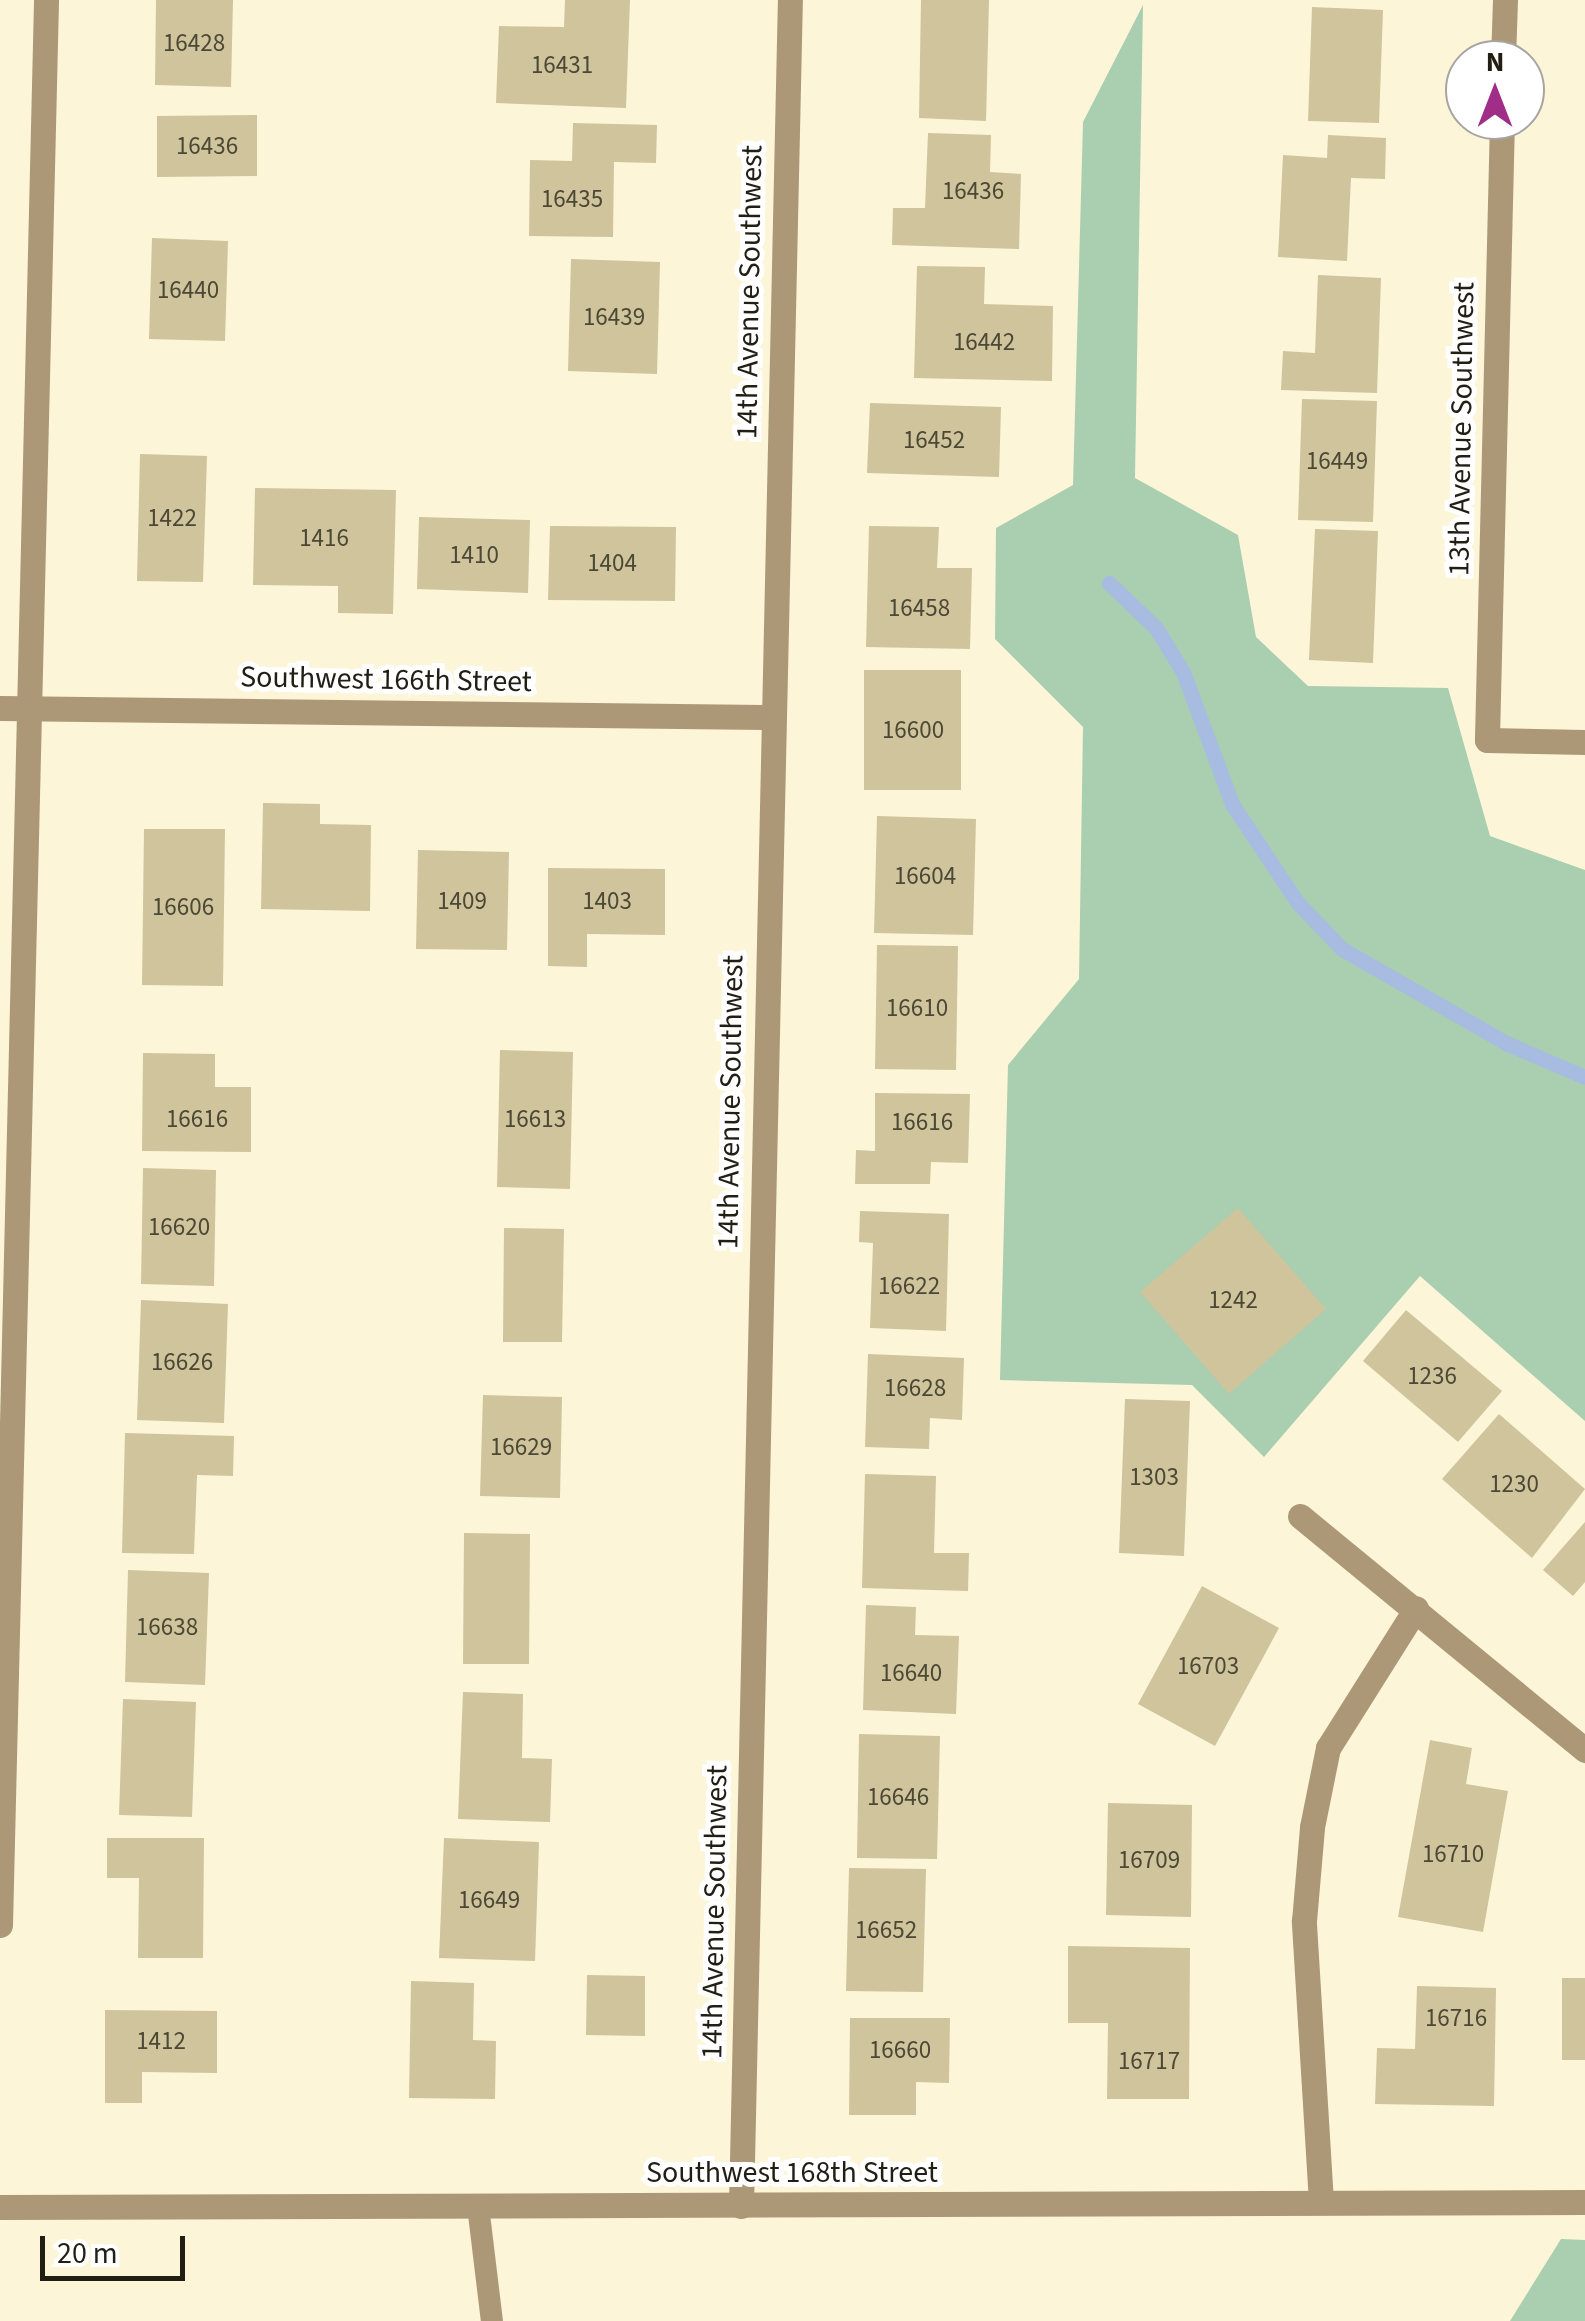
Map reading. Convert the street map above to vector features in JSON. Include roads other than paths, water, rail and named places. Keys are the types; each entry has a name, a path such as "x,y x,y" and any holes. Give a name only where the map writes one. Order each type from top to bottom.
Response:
{"street":[{"path":"0,1925 33,708 46,0"},
{"name":"14th Avenue Southwest","path":"741,2206 771,718 790,0"},
{"path":"1504,40 1505,0"},
{"name":"13th Avenue Southwest","path":"1502,140 1487,740 1585,742"},
{"name":"Southwest 166th Street","path":"0,708 771,718"},
{"path":"1300,1516 1585,1750"},
{"path":"1321,2202 1304,1920 1312,1827 1328,1748 1416,1608"},
{"name":"Southwest 168th Street","path":"0,2207 1585,2202"}],"lane":[{"path":"478,2206 492,2321"}],"waterway":[{"path":"1109,583 1156,628 1183,672 1232,804 1297,902 1342,949 1508,1044 1585,1077"}]}
